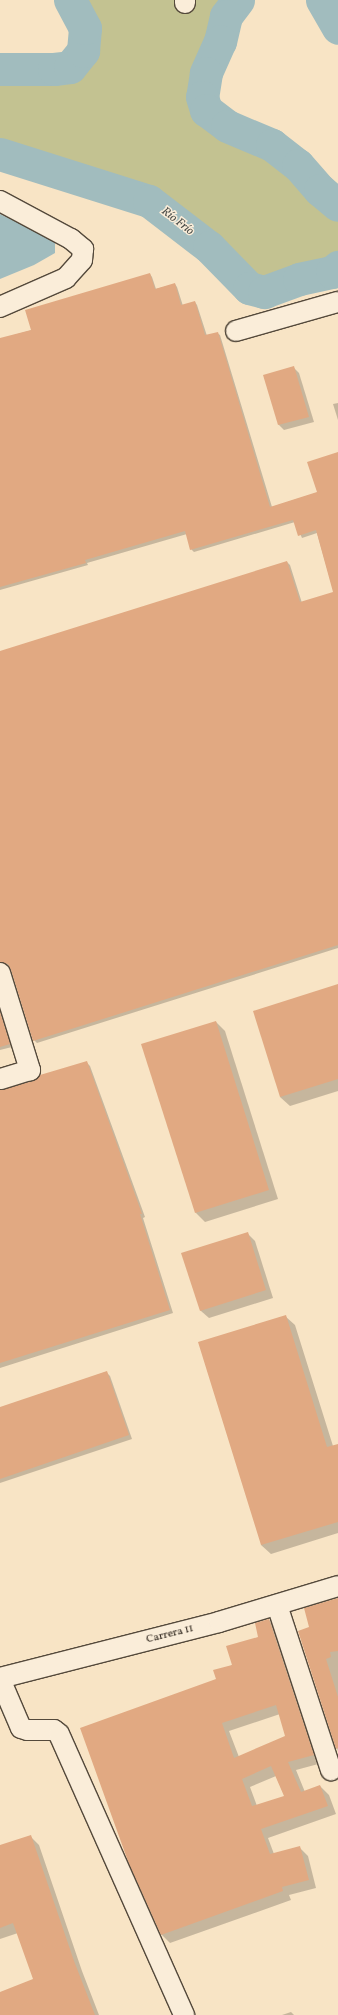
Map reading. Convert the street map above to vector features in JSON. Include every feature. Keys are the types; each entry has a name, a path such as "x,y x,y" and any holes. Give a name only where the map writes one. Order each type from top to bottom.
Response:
{"street":[{"path":"0,201 71,239 83,249 82,260 66,278 0,307"},
{"path":"236,331 338,302"},
{"path":"0,973 30,1070 0,1079"},
{"name":"Carrera 11","path":"0,1678 220,1622 338,1586"},
{"path":"277,1605 331,1770"},
{"path":"0,1678 21,1728 27,1730 54,1730 59,1734 184,2015"}],"shaded area":[{"path":"70,0 238,0 226,16 220,41 206,73 202,97 206,110 227,126 272,145 298,165 320,190 338,205 338,267 332,272 299,279 264,292 249,288 209,247 149,201 0,154 0,69 54,69 71,67 83,51 85,28"},
{"path":"322,0 338,0 338,28 335,24"}],"water":[{"path":"0,214 55,241 55,253 34,265 0,279"}],"building":[{"path":"150,273 155,289 175,283 181,305 195,301 205,335 218,332 270,507 317,492 307,462 338,452 338,945 33,1041 11,970 8,964 0,962 0,651 287,561 300,602 333,592 316,530 298,536 293,520 190,550 185,531 85,560 86,563 0,587 0,338 31,330 25,310"},
{"path":"294,366 309,417 278,425 263,375"},
{"path":"338,984 338,1079 280,1097 253,1011"},
{"path":"0,1012 10,1044 0,1047"},
{"path":"216,1021 269,1190 195,1213 141,1044"},
{"path":"87,1061 142,1214 140,1214 170,1310 0,1363 0,1090 33,1081 40,1075"},
{"path":"248,1232 266,1290 200,1311 181,1253"},
{"path":"286,1315 327,1447 338,1444 338,1522 261,1545 198,1342"},
{"path":"107,1371 129,1435 0,1479 0,1407"},
{"path":"338,1598 338,1651 330,1652 331,1657 326,1659 338,1697 338,1748 336,1749 298,1631 309,1627 304,1608"},
{"path":"269,1619 314,1755 288,1762 301,1792 320,1785 328,1806 261,1829 270,1854 300,1846 309,1880 282,1887 283,1891 161,1935 129,1864 80,1728 216,1679 213,1670 232,1665 226,1646 258,1637 255,1623","holes":["276,1705 285,1736 234,1758 222,1723","271,1766 284,1796 252,1806 242,1779"]},
{"path":"31,1835 74,1961 95,2015 0,2015 0,1992 33,1979 13,1923 0,1928 0,1845"}],"waterway":[{"name":"Río Frío","path":"0,69 54,69 70,67 83,51 85,28 70,0"},
{"name":"Río Frío","path":"238,0 226,16 220,41 206,73 202,97 206,110 227,126 272,145 298,165 320,190 338,205"},
{"name":"Río Frío","path":"322,0 338,28"},
{"name":"Río Frío","path":"0,154 149,201 209,247 249,288 264,292 299,279 332,272 338,267"}]}
